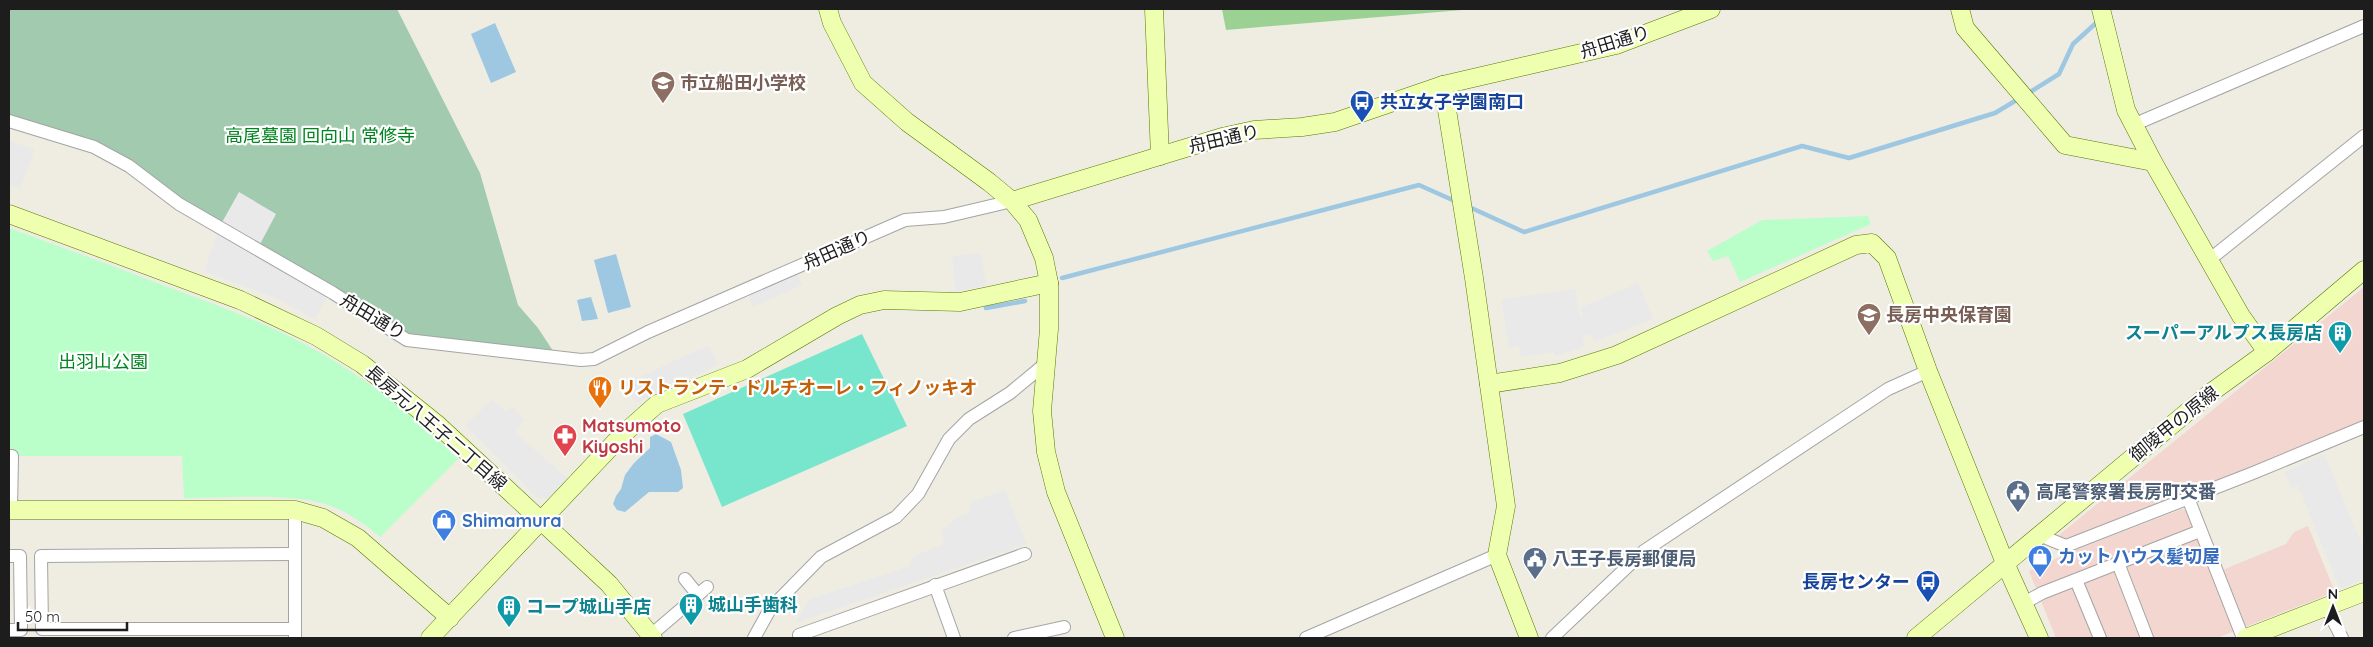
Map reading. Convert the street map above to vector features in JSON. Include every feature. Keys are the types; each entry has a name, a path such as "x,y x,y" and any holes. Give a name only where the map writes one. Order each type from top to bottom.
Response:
{"street":[{"path":"828,9 832,22 863,83 907,122 1012,201 1028,220 1044,258 1049,283 1049,329 1044,364 1042,411 1046,452 1056,492 1115,638"},
{"path":"1154,9 1160,156"},
{"name":"舟田通り","path":"9,121 94,147 129,166 179,204 332,292 407,340 581,360 594,359 648,332 905,220 944,217 1012,201 1222,137 1254,130 1302,128 1335,122 1443,85 1616,45 1711,9"},
{"path":"1960,9 1965,28 2065,145 2153,162"},
{"path":"2101,9 2126,110 2153,162 2241,316 2267,352"},
{"path":"2134,125 2364,26"},
{"path":"1443,85 1464,215 1506,506 1497,555 1529,638"},
{"path":"2209,260 2364,136"},
{"name":"長房元八王子二丁目線","path":"9,214 240,300 316,336 362,364 400,392 609,584 652,636"},
{"path":"1489,384 1560,374 1617,355 1856,245 1872,243 1887,258 1928,371 2005,563 2039,638"},
{"name":"御陵甲の原線","path":"1916,638 2209,394 2267,352 2364,270"},
{"path":"430,638 542,522 620,437 658,404 747,369 837,316 860,305 884,300 960,302 1049,283"},
{"path":"754,638 770,609 821,557 896,517 918,494 949,439 969,419 1010,393 1044,364"},
{"path":"1552,638 1644,551 1888,390 1928,371"},
{"path":"2039,535 2066,546 2364,427"},
{"path":"9,456 12,456 10,510 295,510 323,518 358,538 450,618"},
{"path":"2188,498 2242,638"},
{"path":"295,510 295,554 295,634 42,629 41,556 295,554"},
{"path":"2024,603 2076,580 2200,531"},
{"path":"799,635 934,585 1025,554"},
{"path":"1306,638 1497,555"},
{"path":"9,556 20,556 21,630 9,630"},
{"path":"2118,564 2147,638"},
{"path":"652,636 703,591 684,579"},
{"path":"2076,580 2100,638"},
{"path":"934,585 954,638"},
{"path":"2246,638 2364,592"},
{"path":"2327,608 2342,638"},
{"path":"1014,638 1064,627"}],"shaded area":[{"path":"9,141 35,149 20,189 10,186 9,190"},
{"path":"239,192 276,214 258,248 330,292 315,319 275,298 204,271 220,226"},
{"path":"981,253 986,286 956,291 952,256"},
{"path":"795,269 802,285 753,307 746,291"},
{"path":"1638,283 1653,319 1594,342 1591,334 1583,337 1584,347 1554,356 1554,352 1520,357 1519,346 1509,348 1501,299 1575,289 1580,318 1583,317 1580,308"},
{"path":"2364,287 2364,423 2065,542 2059,535"},
{"path":"709,345 718,365 659,392 660,396 653,399 651,396 636,403 626,383"},
{"path":"492,399 506,411 512,407 525,419 515,432 569,480 552,499 537,498 465,426"},
{"path":"2324,454 2364,549 2364,579 2340,589 2298,486 2291,488 2284,472"},
{"path":"1005,490 1027,544 795,623 810,599 910,566 911,557 944,544 941,531 956,518 970,512 971,502"},
{"path":"2182,509 2187,511 2222,570 2286,544 2294,532 2308,526 2335,592 2217,638 2056,638 2029,571 2073,551"}],"green space":[{"name":"高尾墓園 回向山 常修寺","path":"9,9 397,9 480,173 518,305 538,328 557,357 407,340 129,166 9,121"},
{"path":"1222,9 1474,9 1226,30"},
{"path":"1868,216 1871,224 1740,282 1728,256 1713,261 1707,251 1762,220"},
{"name":"出羽山公園","path":"9,228 223,308 299,341 355,374 391,400 426,428 458,459 380,537 350,515 331,506 316,502 279,497 184,498 182,456 12,456 9,451"},
{"path":"862,334 907,426 722,507 683,414"}],"water":[{"path":"495,23 516,72 491,83 471,34"},
{"path":"616,254 631,307 608,313 594,260"},
{"path":"591,297 598,319 582,321 577,300"},
{"path":"656,434 671,442 681,470 683,488 678,492 649,492 625,512 617,510 613,504 621,489 625,475 634,463 650,448 650,437"}],"waterway":[{"path":"2027,94 2059,74 2073,44 2096,23"},
{"path":"1467,206 1524,232 1802,146 1849,158 1995,113 2020,98"},
{"path":"1062,278 1419,185 1457,202"},
{"path":"986,308 1025,301"}],"place":[{"name":"市立船田小学校","path":"663,104"},
{"name":"共立女子学園南口","path":"1362,123"},
{"name":"長房中央保育園","path":"1869,336"},
{"name":"スーパーアルプス長房店","path":"2340,354"},
{"name":"リストランテ・ドルチオーレ・フィノッキオ","path":"600,409"},
{"name":"Matsumoto Kiyoshi","path":"565,457"},
{"name":"高尾警察署長房町交番","path":"2018,513"},
{"name":"Shimamura","path":"444,542"},
{"name":"カットハウス髪切屋","path":"2040,578"},
{"name":"八王子長房郵便局","path":"1535,580"},
{"name":"長房センター","path":"1928,603"},
{"name":"城山手歯科","path":"691,626"},
{"name":"コープ城山手店","path":"509,628"}]}
